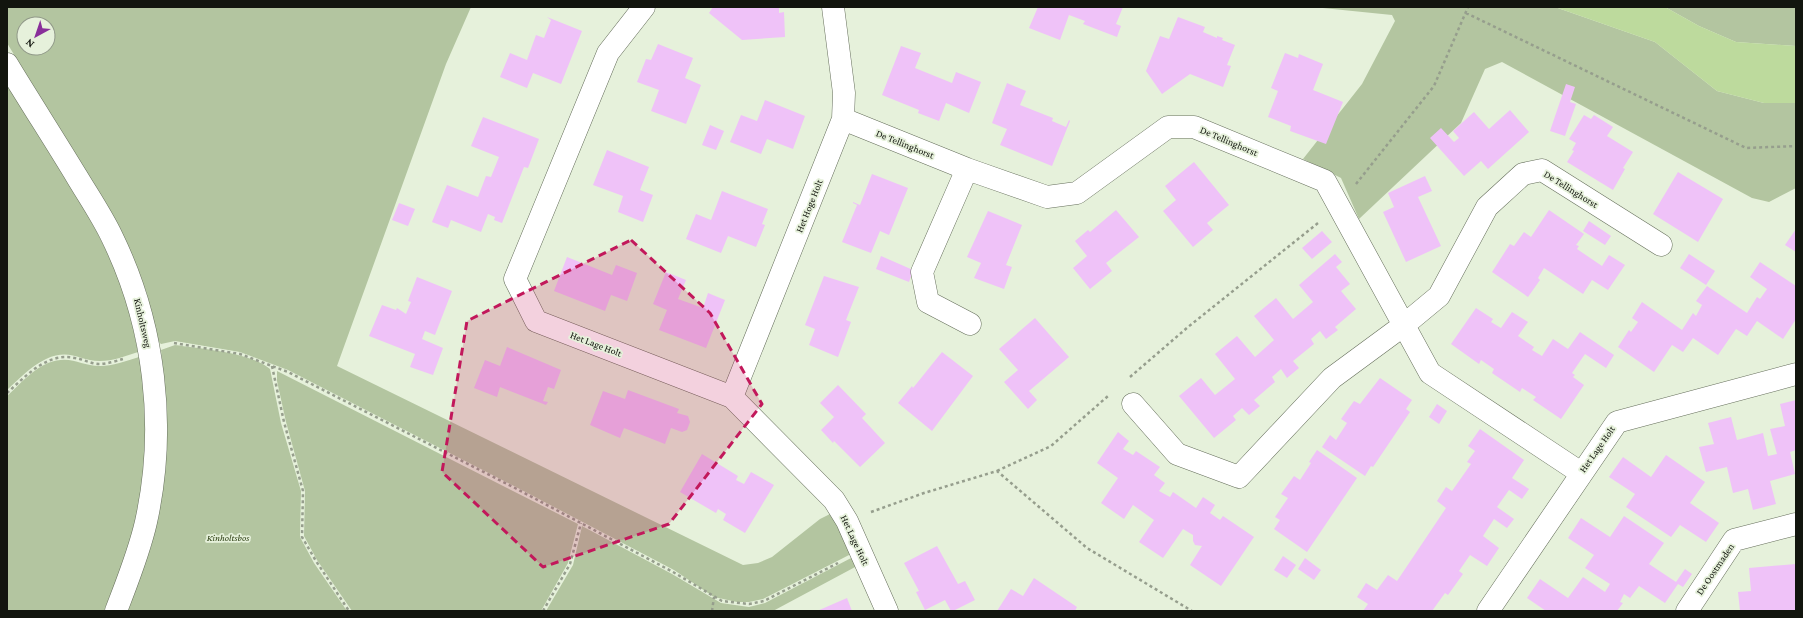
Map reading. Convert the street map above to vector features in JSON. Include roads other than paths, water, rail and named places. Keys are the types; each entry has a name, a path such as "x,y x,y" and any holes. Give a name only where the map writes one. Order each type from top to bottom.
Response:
{"street":[{"name":"Het Lage Holt","path":"644,7 608,53 516,279 536,321 732,397 834,500 847,521 887,611"},
{"name":"Het Hoge Holt","path":"732,397 843,119 844,93 833,7"},
{"name":"Kinholtsweg","path":"7,64 112,237 136,294 149,351 156,412 153,481 146,522 140,544 116,611"},
{"name":"De Tellinghorst","path":"843,119 967,169 1047,197 1077,193 1168,127 1194,127 1325,181 1430,373 1581,473"},
{"path":"967,169 922,272 928,302 970,324"},
{"name":"De Tellinghorst","path":"1133,404 1177,454 1239,477 1332,378 1404,326 1439,296 1487,207 1523,174 1542,170 1661,245"},
{"name":"Het Lage Holt","path":"1488,611 1617,422 1796,374"},
{"name":"De Oostmaden","path":"1687,611 1734,540 1796,524"}],"park label":[{"name":"Kinholtsbos","path":"228,537"}]}
